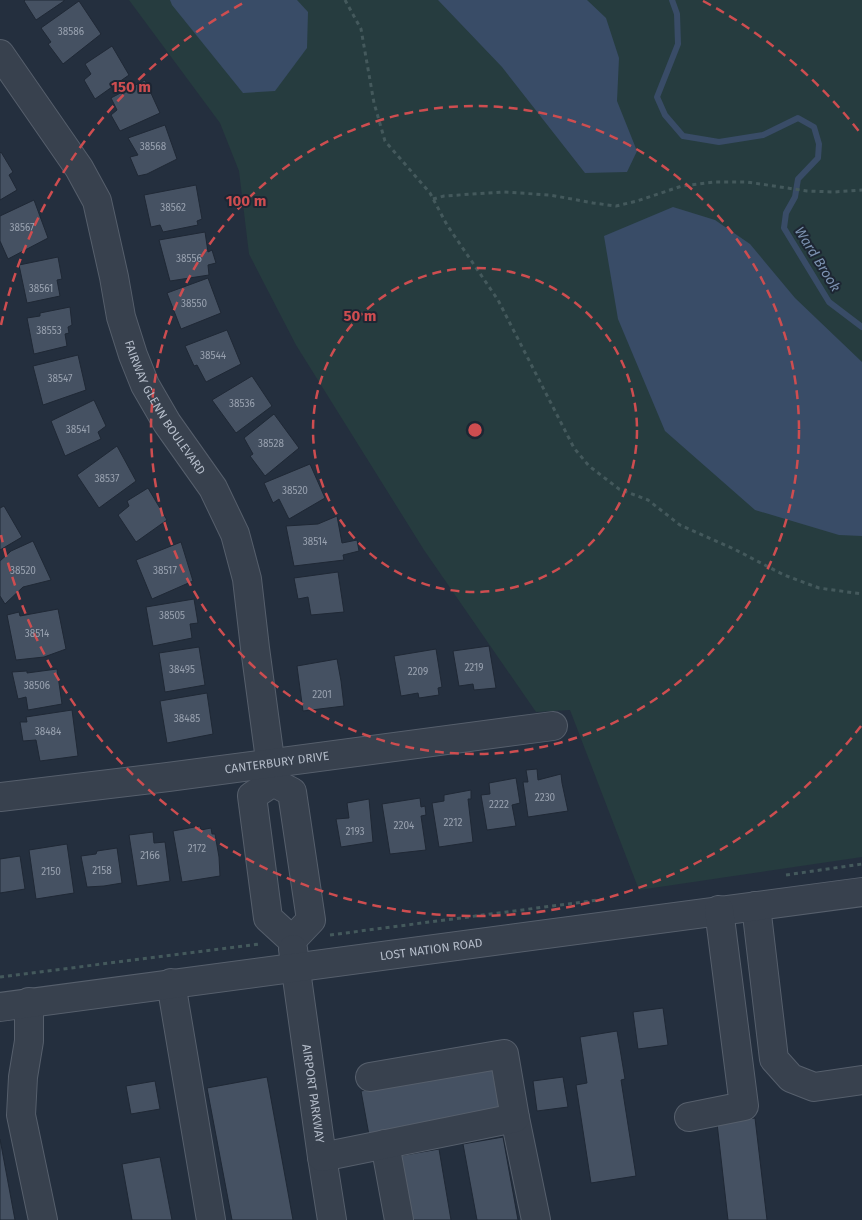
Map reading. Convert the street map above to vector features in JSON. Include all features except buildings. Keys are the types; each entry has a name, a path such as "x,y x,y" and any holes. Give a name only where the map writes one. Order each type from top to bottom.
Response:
{"street":[{"name":"FAIRWAY GLENN BOULEVARD","path":"0,54 79,168 97,201 121,317 145,385 167,423 214,488 234,534 247,578 272,772"},
{"name":"CANTERBURY DRIVE","path":"0,797 168,777 272,772 553,726"},
{"path":"292,940 311,920 292,792 272,772 252,796 268,918 292,940 296,967"},
{"name":"LOST NATION ROAD","path":"0,1006 862,892"},
{"path":"756,906 774,1060 791,1078 814,1087 862,1080"},
{"path":"689,1117 744,1106 719,910"},
{"name":"AIRPORT PARKWAY","path":"296,967 332,1220"},
{"path":"171,983 211,1220"},
{"path":"30,1002 29,1041 23,1077 21,1114 43,1220"},
{"path":"370,1077 504,1054 536,1220"},
{"path":"322,1157 515,1118"},
{"path":"385,1144 399,1220"}],"path":[{"path":"345,0 361,29 374,103 386,141 430,193 447,225 498,300 574,448 589,466 619,489 648,500 680,525 734,549 784,575 819,588 862,594"},
{"path":"433,199 444,196 503,192 550,195 616,206 682,186 707,183 747,182 807,191 862,190"},
{"path":"777,877 862,864"},
{"path":"0,977 612,898"}],"green space":[{"path":"129,0 862,0 862,857 639,890 570,710 536,712 424,550 296,345 249,254 239,171 220,123"}],"water":[{"path":"170,0 297,0 308,12 307,48 275,91 243,93 172,5"},
{"path":"438,0 587,0 606,18 619,58 617,101 637,151 627,172 585,173 502,67"},
{"path":"673,207 715,220 750,244 795,298 862,362 862,536 839,535 755,510 665,431 618,319 604,236"}],"waterway":[{"name":"Ward Brook","path":"672,0 677,14 678,44 657,97 665,115 683,136 719,142 763,135 798,118 814,127 819,144 818,158 798,179 795,197 786,213 784,228 829,302 862,327"}]}
